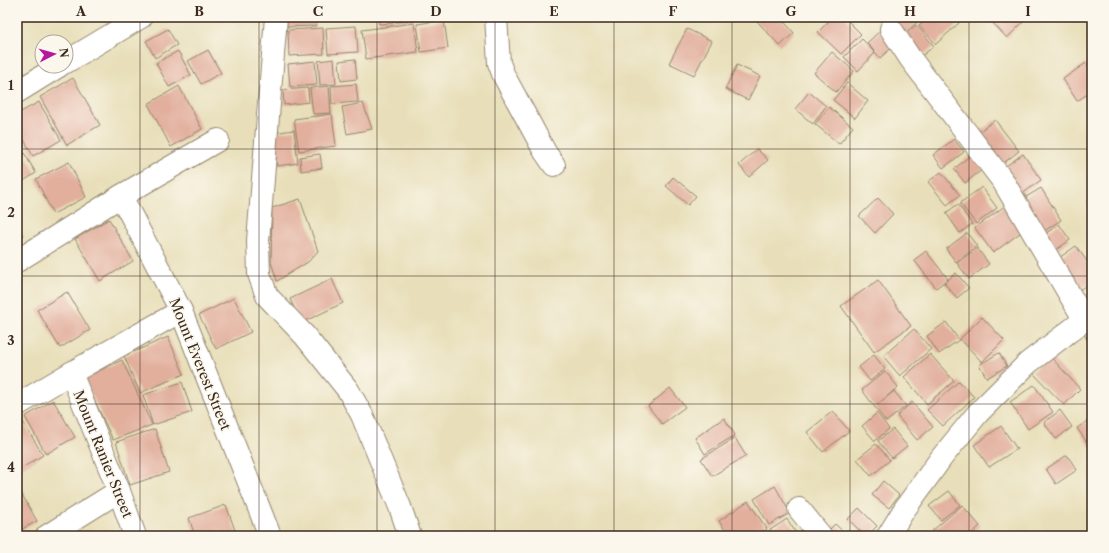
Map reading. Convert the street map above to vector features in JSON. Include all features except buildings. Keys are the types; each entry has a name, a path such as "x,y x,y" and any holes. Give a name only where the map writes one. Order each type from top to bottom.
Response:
{"street":[{"path":"74,57 140,17"},
{"path":"276,17 258,241 259,274 267,296 305,336 348,390 362,415 400,507 410,536"},
{"path":"496,17 499,63 504,76 545,152 554,165"},
{"path":"888,536 904,510 942,457 978,413 1028,363 1088,317 1003,181 910,58 890,29"},
{"path":"17,92 47,74"},
{"path":"17,261 121,196 218,140"},
{"name":"Mount Everest Street","path":"121,196 181,311 270,536"},
{"path":"17,405 181,311"},
{"name":"Mount Ranier Street","path":"71,373 119,491 135,536"},
{"path":"47,536 119,491"},
{"path":"799,509 821,536"}]}
